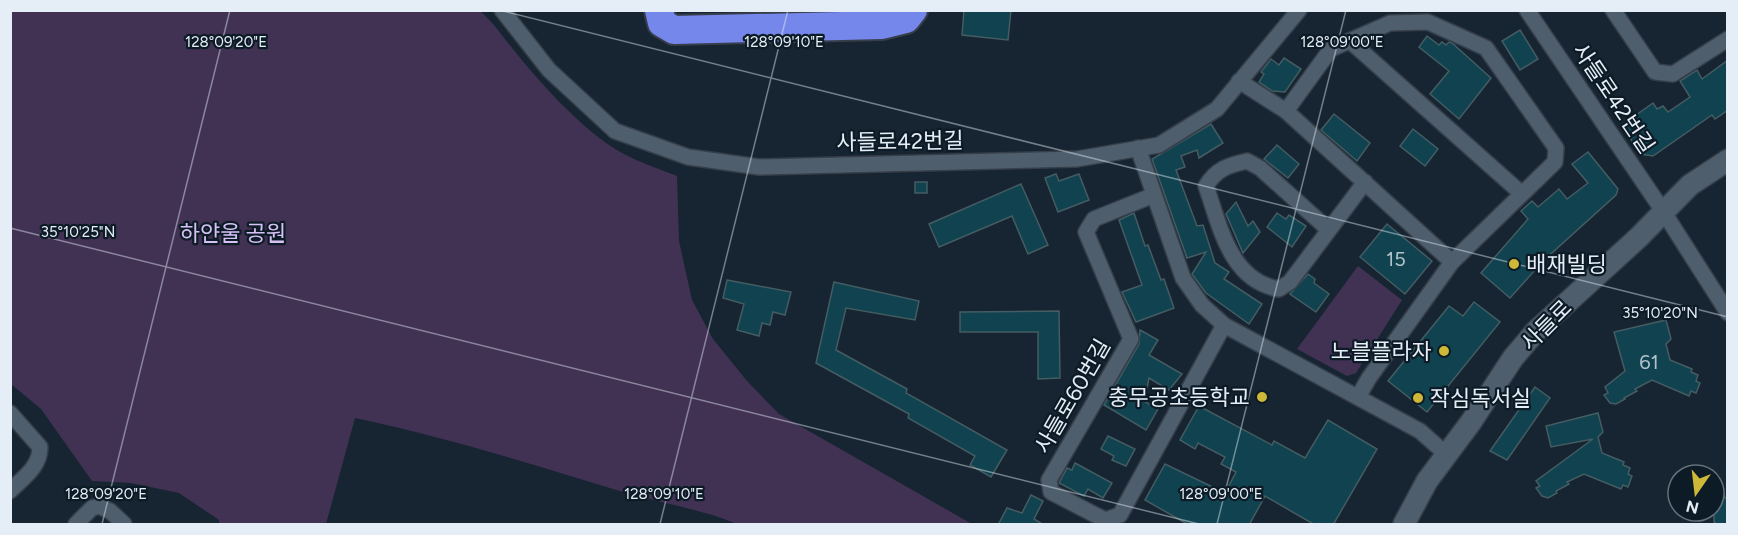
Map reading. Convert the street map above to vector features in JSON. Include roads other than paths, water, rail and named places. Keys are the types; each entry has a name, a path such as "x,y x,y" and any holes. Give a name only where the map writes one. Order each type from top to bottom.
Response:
{"highway":[{"path":"659,10 662,23 674,30 882,25 906,19 913,10"}],"street":[{"name":"사들로42번길","path":"502,10 549,70 615,131 688,157 759,166 1077,159 1159,145 1217,109 1299,10"},
{"name":"사들로42번길","path":"1527,10 1663,211 1728,313"},
{"path":"1613,10 1655,72 1673,74 1728,39"},
{"path":"1286,111 1331,49 1390,23 1428,22 1486,48 1556,148 1555,162 1452,262 1369,378 1358,398"},
{"path":"1350,41 1521,193"},
{"path":"1239,81 1286,111 1452,262"},
{"path":"1138,148 1183,278 1202,305 1224,325 1420,431 1447,455"},
{"name":"사들로","path":"1404,525 1427,481 1514,358 1536,331 1640,237 1690,185 1728,160"},
{"path":"1329,230 1260,168 1247,161 1229,165 1213,174 1206,186 1227,248 1241,268 1267,287 1279,289 1290,282 1329,230 1365,182"},
{"name":"사들로60번길","path":"1154,195 1094,219 1086,232 1131,339 1048,480 1051,492 1105,520 1120,514 1224,325"},
{"path":"10,413 40,447 40,458 36,466 10,490"},
{"path":"76,525 92,507 99,506 110,511 124,525"}],"place":[{"name":"배재빌딩","path":"1514,264"},
{"name":"노블플라자","path":"1444,351"},
{"name":"충무공초등학교","path":"1262,397"},
{"name":"작심독서실","path":"1418,398"}],"park label":[{"name":"하얀울 공원","path":"233,233"}]}
